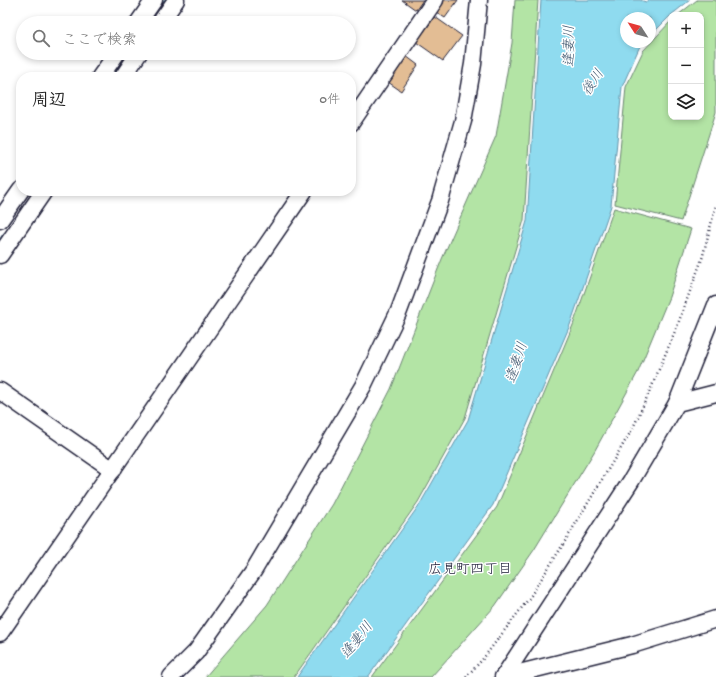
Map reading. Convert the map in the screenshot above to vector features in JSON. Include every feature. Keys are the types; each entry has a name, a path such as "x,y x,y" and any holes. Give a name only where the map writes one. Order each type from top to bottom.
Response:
{"street":[{"path":"143,16 154,0"},
{"path":"165,16 176,0"},
{"path":"356,116 436,0"},
{"path":"171,677 196,652 254,570 363,386 399,311 440,201 463,122 473,64 479,0"},
{"path":"104,72 112,60"},
{"path":"126,72 134,60"},
{"path":"0,220 17,196"},
{"path":"0,255 41,196"},
{"path":"0,633 301,196"},
{"path":"504,676 631,480 677,403 716,304"},
{"path":"0,391 113,470"},
{"path":"677,403 716,393"},
{"path":"504,676 632,645 716,619"}],"path":[{"path":"466,677 482,660 530,597 633,428 655,379 697,273 716,205"}],"green space":[{"path":"515,0 538,0 524,220 465,418 418,502 294,677 205,677 267,605 332,504 391,389 442,259 496,136 512,43"},
{"path":"697,0 716,0 716,112 681,221 615,204 626,87 643,51 646,48 656,48 656,37 668,24 668,120 704,120 704,12 682,12"},
{"path":"614,208 691,229 669,297 638,372 594,452 534,550 495,606 431,677 372,677 497,507 573,325"}],"water":[{"path":"541,0 640,0 646,2 650,0 690,0 675,12 668,12 668,18 656,30 656,12 620,12 620,48 639,48 622,87 611,206 570,325 493,505 368,677 297,677 420,504 468,420 527,221"}],"building":[{"path":"402,0 423,0 416,10"},
{"path":"444,0 458,0 445,18 436,12"},
{"path":"435,17 462,36 443,61 416,42"},
{"path":"406,56 418,65 401,91 388,82"}],"waterway":[{"path":"155,16 166,0"},
{"path":"116,72 125,60"},
{"path":"0,241 5,234"}],"district":[{"name":"広見町四丁目","path":"470,570"}],"water label":[{"name":"逢妻川","path":"570,46"},
{"name":"後川","path":"594,83"},
{"name":"逢妻川","path":"518,363"},
{"name":"逢妻川","path":"358,641"}]}
